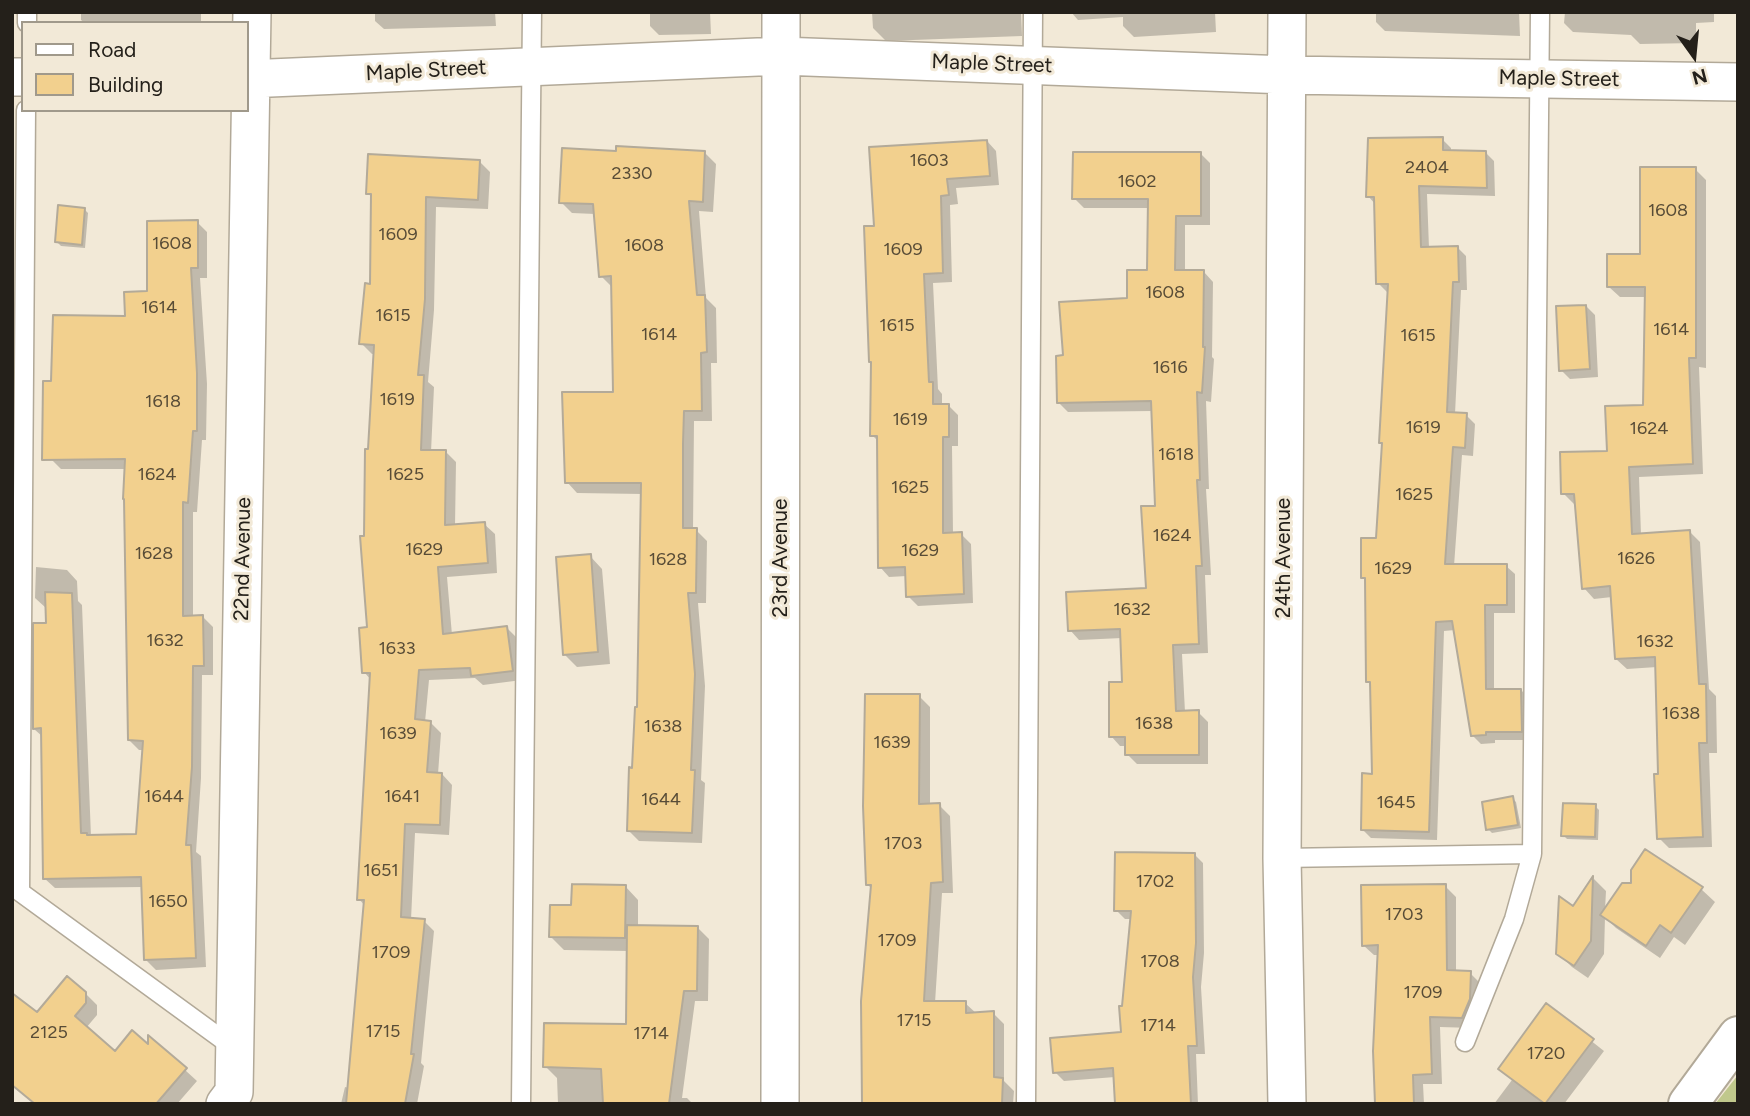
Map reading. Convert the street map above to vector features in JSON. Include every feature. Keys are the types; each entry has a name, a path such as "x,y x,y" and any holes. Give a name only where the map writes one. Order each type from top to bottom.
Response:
{"street":[{"name":"22nd Avenue","path":"225,1104 234,1092 252,12"},
{"name":"23rd Avenue","path":"780,1104 781,12"},
{"name":"24th Avenue","path":"1287,12 1282,858 1287,1104"},
{"name":"Maple Street","path":"249,79 781,56 1287,75 1738,82"},
{"path":"1688,1104 1738,1036"}],"lane":[{"path":"521,1104 532,12"},
{"path":"1026,1104 1033,12"},
{"path":"1465,1042 1514,919 1532,854 1540,12"},
{"path":"26,112 20,892 235,1048"},
{"path":"1282,858 1532,854"}],"green space":[{"path":"1738,1075 1738,1104 1715,1104"}],"building":[{"path":"1443,137 1443,150 1486,151 1487,188 1419,186 1421,247 1458,246 1459,282 1453,282 1447,412 1467,413 1465,448 1453,447 1445,564 1507,564 1507,605 1485,605 1486,689 1521,689 1522,732 1486,732 1486,735 1471,736 1452,621 1436,622 1429,832 1361,830 1362,773 1372,774 1370,682 1366,682 1365,578 1361,578 1361,538 1376,538 1388,284 1376,284 1374,197 1366,197 1368,138"},
{"path":"987,140 990,176 947,179 949,195 941,196 943,273 924,274 929,382 933,382 933,404 949,404 949,437 943,437 943,533 962,532 964,594 906,597 905,567 878,568 877,436 870,436 871,362 864,226 874,226 869,147"},
{"path":"616,146 705,151 703,202 689,201 697,295 705,295 707,352 701,353 702,411 684,411 683,444 683,528 697,528 696,593 688,593 695,674 691,770 695,770 692,833 627,831 629,767 632,768 637,707 641,483 565,483 562,392 613,392 611,276 599,277 593,204 559,203 562,148 616,151"},
{"path":"1073,152 1201,152 1201,216 1176,216 1175,270 1204,270 1205,347 1202,393 1197,392 1200,480 1197,480 1202,566 1196,566 1199,644 1173,645 1176,711 1199,710 1199,755 1125,755 1125,737 1109,737 1109,682 1122,682 1120,629 1068,631 1066,592 1146,588 1141,506 1155,506 1151,401 1057,403 1056,356 1063,355 1059,302 1127,298 1127,270 1147,270 1148,199 1072,199"},
{"path":"368,154 480,160 478,200 426,197 425,299 418,375 424,375 421,450 446,450 445,525 485,522 488,563 438,567 443,634 507,626 513,671 471,676 470,668 419,670 415,719 431,721 427,772 442,773 440,825 405,824 401,917 425,919 411,1054 414,1054 405,1104 346,1104 364,900 357,900 370,673 362,673 359,628 367,627 360,536 364,536 365,449 368,449 374,345 359,344 365,283 370,284 371,194 366,194"},
{"path":"1640,167 1696,167 1696,358 1689,358 1693,464 1629,467 1632,534 1690,530 1699,684 1706,684 1707,743 1699,743 1703,837 1657,839 1654,774 1658,774 1655,657 1615,659 1610,586 1582,589 1574,494 1561,494 1560,452 1607,451 1605,406 1643,405 1645,287 1607,287 1607,254 1640,254"},
{"path":"58,205 85,208 82,245 55,242"},
{"path":"198,220 198,268 191,268 197,373 197,431 193,431 188,503 183,502 183,616 203,615 204,666 193,666 192,767 186,845 191,845 196,958 144,960 141,877 43,879 41,728 33,729 33,623 46,623 45,592 72,593 81,833 136,834 143,741 128,740 123,499 125,459 42,460 43,381 51,381 53,315 125,316 124,292 147,291 147,221"},
{"path":"1586,305 1590,369 1559,371 1556,306"},
{"path":"591,554 598,652 563,655 556,557"},
{"path":"865,694 920,694 919,804 940,803 943,882 931,883 924,1001 966,1001 966,1013 994,1011 994,1077 1003,1078 1002,1104 862,1104 861,1001 871,885 866,885 863,806"},
{"path":"1513,796 1518,825 1486,830 1482,802"},
{"path":"1563,803 1596,804 1595,837 1561,836"},
{"path":"1645,849 1703,887 1671,933 1660,925 1646,946 1600,915 1622,883 1631,883 1631,870"},
{"path":"1115,852 1195,853 1196,943 1193,977 1197,1046 1188,1046 1191,1104 1115,1104 1113,1068 1053,1073 1050,1038 1121,1032 1119,1006 1122,1006 1131,911 1114,911"},
{"path":"1593,876 1591,941 1574,966 1556,954 1559,896 1573,906"},
{"path":"572,884 626,885 625,938 549,937 550,905 571,905"},
{"path":"1446,884 1447,970 1471,971 1470,999 1462,1018 1430,1017 1432,1074 1413,1075 1414,1104 1375,1104 1373,1051 1378,945 1362,946 1361,885"},
{"path":"627,925 698,926 697,991 684,991 669,1104 603,1104 601,1069 543,1067 544,1023 626,1024"},
{"path":"67,976 86,992 86,1003 75,1016 115,1051 132,1030 148,1044 148,1035 187,1068 156,1104 35,1104 12,1085 12,993 37,1012"},
{"path":"1546,1003 1594,1039 1545,1104 1498,1069"}]}
